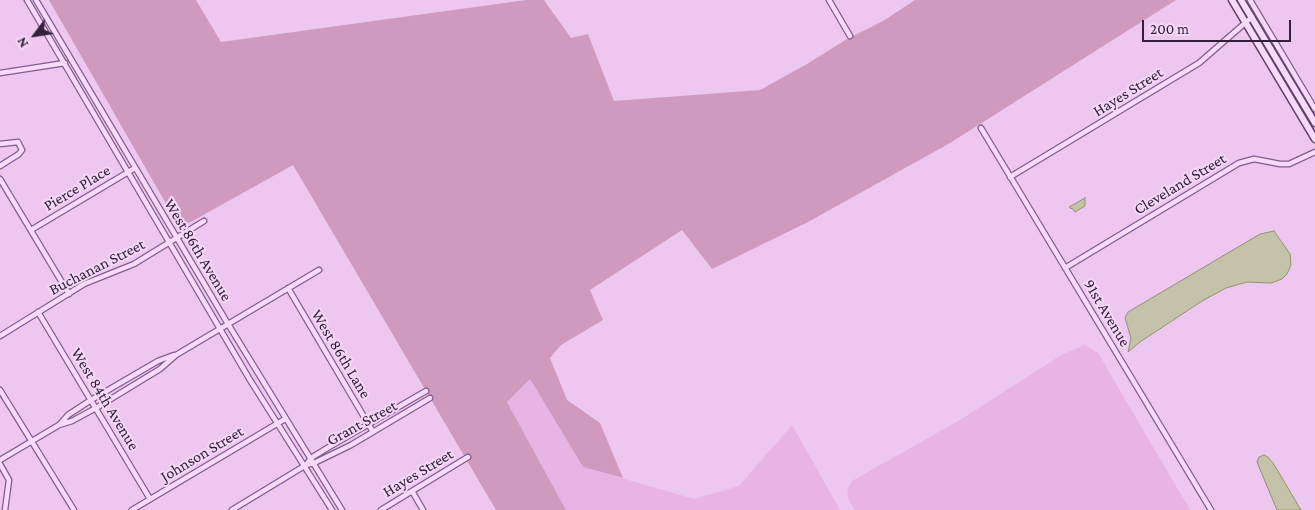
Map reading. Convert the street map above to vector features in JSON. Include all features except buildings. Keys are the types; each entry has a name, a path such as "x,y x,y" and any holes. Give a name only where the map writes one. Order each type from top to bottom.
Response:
{"street":[{"name":"West 86th Avenue","path":"27,0 250,380 306,465 332,510"},
{"name":"West 86th Avenue","path":"36,0 228,324 342,510"},
{"path":"829,0 850,36"},
{"path":"1232,0 1315,139"},
{"path":"1242,0 1315,123"},
{"path":"1250,0 1315,109"},
{"name":"Hayes Street","path":"1010,177 1199,63 1252,17"},
{"path":"0,73 72,62"},
{"name":"91st Avenue","path":"981,128 1211,510"},
{"path":"0,144 18,142 22,150 20,154 0,166"},
{"name":"Cleveland Street","path":"1065,268 1239,163 1254,159 1289,164 1315,152"},
{"name":"Pierce Place","path":"31,230 135,168"},
{"path":"0,179 69,294"},
{"name":"Buchanan Street","path":"0,336 91,280 134,264 204,221"},
{"path":"59,425 68,415 91,400 158,361 176,354 320,270"},
{"name":"West 86th Lane","path":"288,288 372,432"},
{"name":"West 84th Avenue","path":"38,312 150,499"},
{"path":"0,460 59,425 72,421 96,408 160,369 176,354"},
{"path":"0,390 74,510"},
{"name":"Grant Street","path":"306,465 311,458 426,391"},
{"name":"Grant Street","path":"232,510 306,465 314,463 372,432 430,398"},
{"name":"Johnson Street","path":"132,510 285,419"},
{"name":"Hayes Street","path":"381,510 468,457"},
{"path":"0,464 9,480 5,510"},
{"path":"412,491 423,510"}],"shaded area":[{"path":"49,0 196,0 221,42 526,0 544,0 571,38 588,34 614,101 760,90 847,39 883,21 915,0 1176,0 950,143 808,222 712,269 682,230 590,290 603,320 561,345 550,358 567,400 600,423 623,478 583,467 530,379 507,402 566,510 496,510 293,165 180,228"},
{"path":"1085,198 1085,206 1075,212 1069,207"},
{"path":"1274,231 1290,254 1291,265 1287,274 1282,279 1271,283 1247,282 1226,288 1202,301 1128,352 1131,338 1125,318 1128,312 1260,234"},
{"path":"1085,345 1098,353 1190,510 855,510 849,501 847,490 852,481 960,420 1063,354"},
{"path":"530,379 583,467 694,499 739,486 792,425 840,510 566,510 507,402"},
{"path":"1264,455 1273,463 1301,510 1277,510 1257,462 1259,457"}]}
